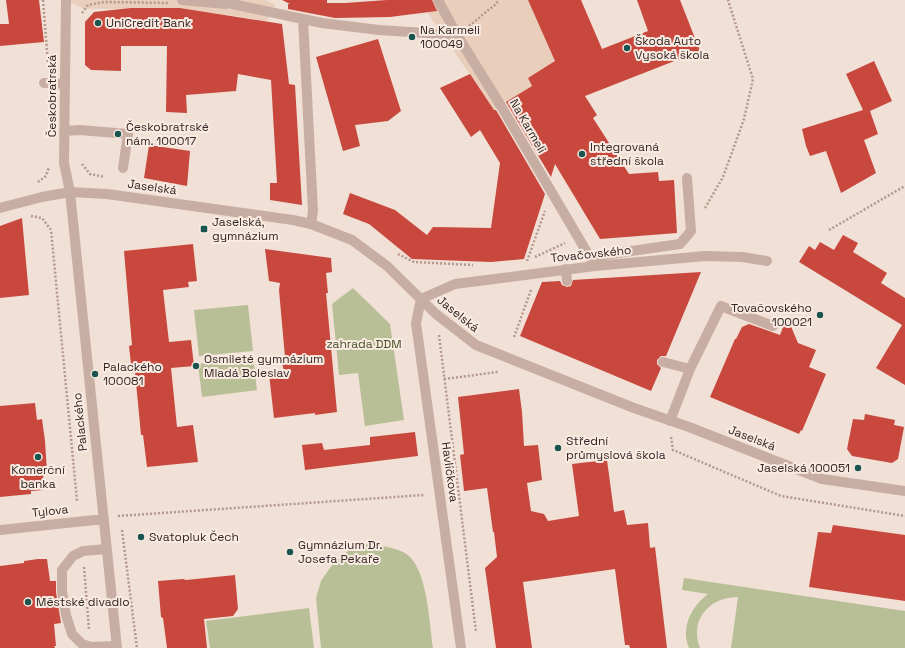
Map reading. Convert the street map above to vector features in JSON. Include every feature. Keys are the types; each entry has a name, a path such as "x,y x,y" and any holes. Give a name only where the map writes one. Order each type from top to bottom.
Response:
{"street":[{"name":"Českobratrská","path":"66,0 64,163 70,192"},
{"path":"218,0 322,23 379,30 457,35"},
{"name":"Na Karmeli","path":"438,0 457,35 501,106 592,261"},
{"path":"177,2 232,4"},
{"path":"303,19 312,211 311,224"},
{"path":"46,83 64,84"},
{"path":"64,131 80,130 128,134 123,168"},
{"path":"592,261 680,244 691,231 687,178"},
{"name":"Jaselská","path":"0,208 42,197 70,192 107,194 293,220 311,224 352,240 387,266 436,314 476,345 822,479 905,492"},
{"name":"Palackého","path":"70,192 117,647"},
{"name":"Tovačovského","path":"421,299 455,284 566,269 592,261 705,256 742,257 767,261"},
{"path":"566,269 567,281"},
{"name":"Havlíčkova","path":"421,299 416,323 461,648"},
{"path":"670,421 690,369 721,306 773,326"},
{"path":"663,362 690,369"},
{"name":"Tylova","path":"0,530 104,519"},
{"path":"107,549 82,551 73,556 62,570 62,591 66,615 72,634 82,644 91,647 117,647"}],"path":[{"path":"43,0 46,23 46,83"},
{"path":"457,35 497,3 497,0"},
{"path":"691,231 723,177 744,119 753,79 728,0"},
{"path":"82,14 88,5 104,2 177,2"},
{"path":"34,183 46,176 49,162"},
{"path":"829,230 905,186"},
{"path":"527,261 552,194"},
{"path":"26,216 42,218 51,230 77,501"},
{"path":"514,337 531,289"},
{"path":"436,314 476,632"},
{"path":"444,379 498,372"},
{"path":"670,421 673,450 781,496 905,516"},
{"path":"104,519 128,516 425,495"},
{"path":"121,524 137,648"},
{"path":"84,564 90,634"}],"green space":[{"name":"zahrada DDM","path":"353,288 390,324 404,420 365,426 358,373 339,375 332,304"},
{"path":"248,305 253,351 199,356 194,310"},
{"path":"253,357 257,390 202,397 198,364"},
{"path":"369,543 401,551 413,560 419,570 426,596 433,648 321,648 316,598 321,581 332,565 348,551"},
{"path":"684,578 905,611 905,648 731,648 738,597 719,601 711,605 704,612 697,628 697,637 700,648 689,648 686,632 689,618 697,605 708,594 682,590"},
{"path":"309,608 314,648 210,648 206,621"}],"shaded area":[{"path":"66,0 265,0 276,5 270,12 267,21 180,8 84,9"},
{"path":"426,0 528,0 531,3 534,14 562,59 528,78 532,86 494,110 427,12"}],"building":[{"path":"6,0 39,0 44,42 0,46 0,24 9,24"},
{"path":"282,0 327,0 327,3 345,3 387,0 432,0 437,11 390,17 335,18 288,9 288,4 290,4"},
{"path":"528,0 581,0 602,49 648,31 637,0 680,0 700,51 585,96 597,115 593,118 629,174 658,172 659,181 674,180 677,233 600,239 555,164 551,177 506,102 532,86 528,78 555,61"},
{"path":"131,8 180,8 282,24 289,84 295,85 302,205 270,200 270,183 277,183 271,80 238,74 236,91 186,95 187,113 166,112 167,46 121,46 121,71 91,70 85,65 85,22 94,12"},
{"path":"378,39 401,111 388,121 355,125 360,146 343,151 316,57"},
{"path":"874,61 892,101 870,111 878,134 864,140 876,173 841,193 826,151 810,156 802,129 863,110 846,74"},
{"path":"470,74 494,110 496,110 545,194 524,259 491,262 412,259 369,224 343,214 350,193 395,210 427,235 433,227 491,228 500,163 480,130 471,137 440,88"},
{"path":"149,145 190,151 187,186 144,178"},
{"path":"22,218 29,295 0,298 0,226"},
{"path":"843,235 858,243 853,252 887,273 881,283 905,298 905,385 876,368 902,325 799,262 809,246 815,250 820,242 834,250"},
{"path":"193,244 197,281 188,282 189,287 163,290 169,342 191,340 194,366 171,368 177,427 193,425 198,462 147,467 143,435 141,435 135,372 132,373 129,346 132,345 124,251"},
{"path":"265,249 331,258 332,272 326,273 328,293 326,293 337,412 274,418 269,374 284,372 281,358 285,357 279,290 280,283 269,281"},
{"path":"701,272 666,356 661,356 657,360 657,364 661,368 651,391 520,336 542,282 560,281 562,285 567,287 571,286 573,280"},
{"path":"787,317 798,343 816,350 809,367 826,374 802,431 801,430 799,434 710,397 735,339 742,327 749,324 780,335"},
{"path":"519,389 524,446 538,445 542,480 527,483 531,511 544,514 548,521 579,516 572,464 607,460 614,512 624,510 627,525 648,523 650,548 655,547 667,648 630,648 629,645 625,645 615,569 523,582 532,648 496,648 485,568 497,557 494,532 487,488 464,491 460,455 464,454 458,397"},
{"path":"35,403 37,420 42,419 45,441 47,472 43,473 44,490 31,491 31,494 0,497 0,406"},
{"path":"865,414 895,420 894,425 904,427 898,459 892,463 852,456 847,449 853,419 864,420"},
{"path":"415,432 418,456 305,470 302,445 322,443 324,450 370,445 370,437"},
{"path":"833,525 905,535 905,601 809,587 818,532 831,533"},
{"name":"Městské divadlo","path":"47,559 50,581 56,581 56,592 61,623 54,624 56,646 54,646 55,648 0,648 0,566 24,563 24,561"},
{"path":"235,575 238,609 233,616 204,619 207,648 167,648 163,618 161,617 158,581"}],"place":[{"name":"UniCredit Bank","path":"98,23"},
{"name":"Na Karmeli 100049","path":"412,37"},
{"name":"Škoda Auto Vysoká škola","path":"627,48"},
{"name":"Českobratrské nám. 100017","path":"118,134"},
{"name":"Integrovaná střední škola","path":"582,154"},
{"name":"Jaselská, gymnázium","path":"204,229"},
{"name":"Tovačovského 100021","path":"820,315"},
{"name":"Osmileté gymnázium Mladá Boleslav","path":"196,366"},
{"name":"Palackého 100081","path":"95,374"},
{"name":"Střední průmyslová škola","path":"558,448"},
{"name":"Komerční banka","path":"38,457"},
{"name":"Jaselská 100051","path":"858,468"},
{"name":"Svatopluk Čech","path":"141,537"},
{"name":"Gymnázium Dr. Josefa Pekaře","path":"290,552"},
{"name":"Městské divadlo","path":"28,602"}]}
